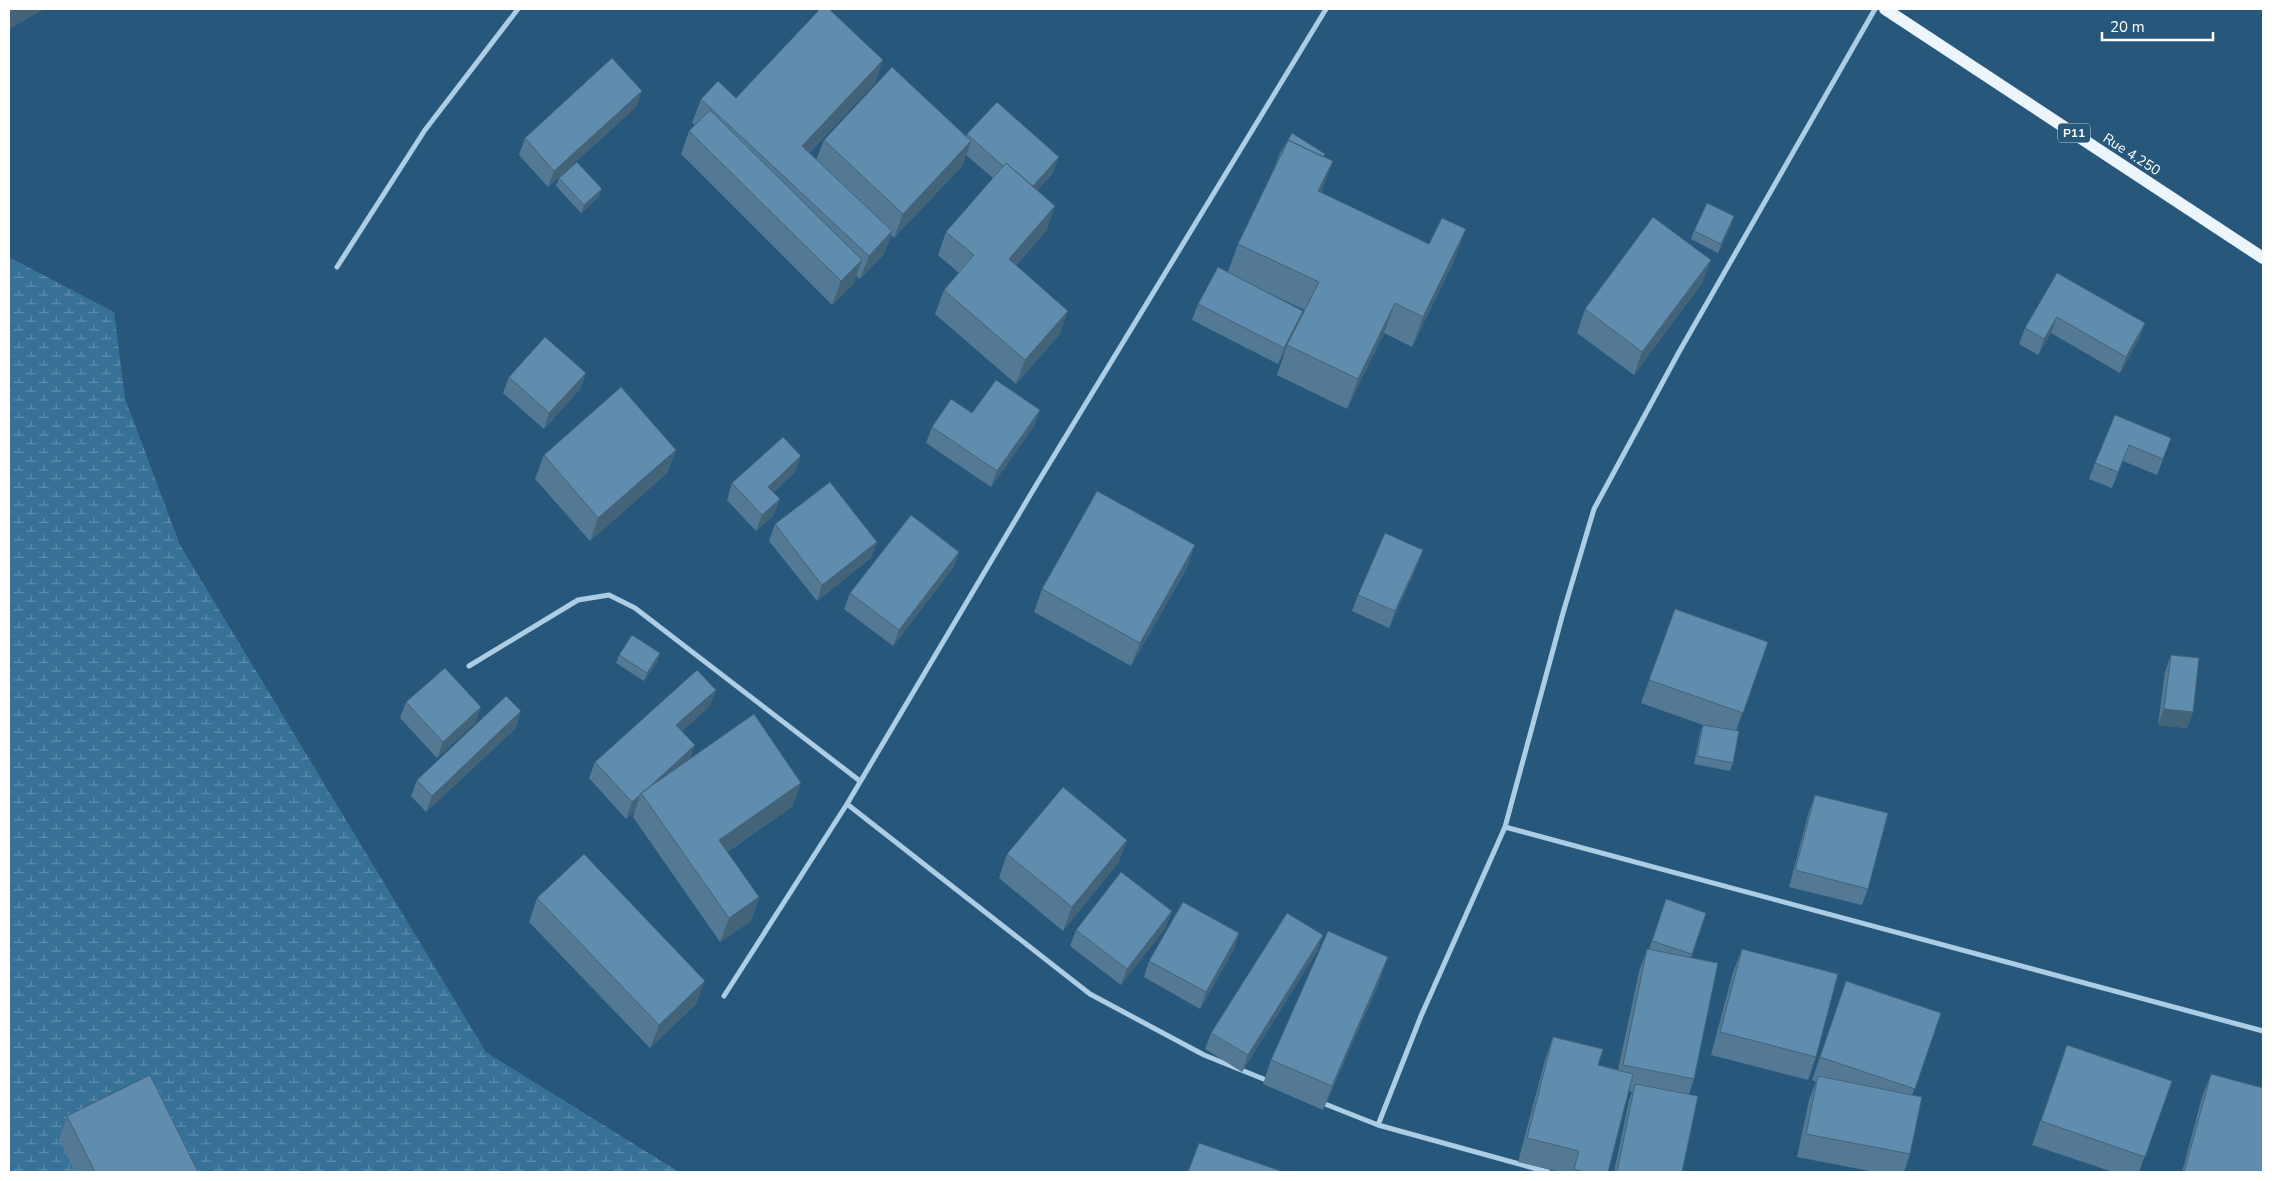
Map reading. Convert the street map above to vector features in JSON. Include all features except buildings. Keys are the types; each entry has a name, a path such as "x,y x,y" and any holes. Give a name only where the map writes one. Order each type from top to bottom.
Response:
{"main road":[{"name":"Rue 4.250","path":"1884,9 2263,258"}],"street":[{"path":"337,267 425,130 518,9"},
{"path":"724,996 847,804 1035,487 1326,9"},
{"path":"1378,1125 1421,1016 1505,827 1563,613 1594,509 1679,352 1875,9"},
{"path":"469,666 578,600 609,595 635,608 860,781"},
{"path":"847,804 1090,994 1204,1055 1277,1084"},
{"path":"1505,827 2263,1031"},
{"path":"1314,1099 1378,1125 1548,1172"}],"green space":[{"path":"9,257 114,312 125,398 180,545 486,1052 679,1172 9,1172"}]}
